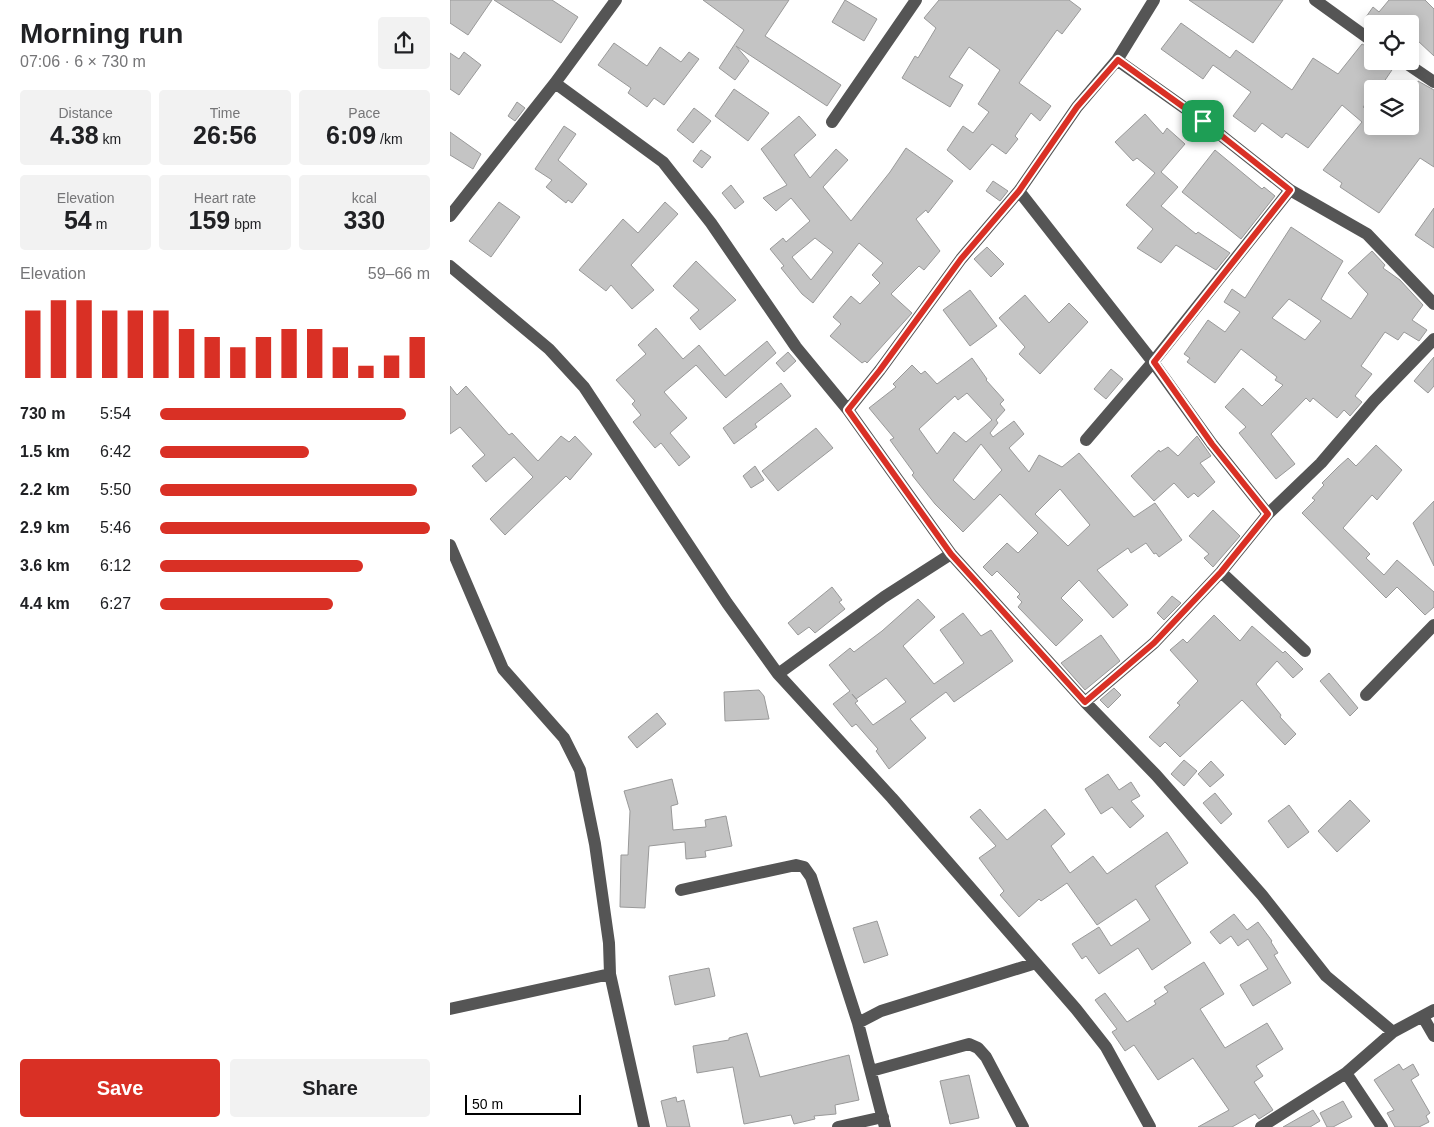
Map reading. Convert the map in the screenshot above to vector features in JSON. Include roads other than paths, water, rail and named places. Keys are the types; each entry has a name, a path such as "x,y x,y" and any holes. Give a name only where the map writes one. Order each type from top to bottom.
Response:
{"street":[{"path":"450,216 555,83 616,0"},
{"path":"832,122 916,0"},
{"path":"848,410 880,370 961,259 1019,191 1077,107 1118,60 1154,0"},
{"path":"1315,0 1364,35"},
{"path":"1118,60 1203,121 1290,190 1367,234 1434,304"},
{"path":"1416,70 1434,82"},
{"path":"555,83 663,162 711,223 796,347 848,410 951,554 1085,702 1156,774 1256,888 1326,976 1393,1032"},
{"path":"1086,440 1154,362 1290,190"},
{"path":"1019,191 1154,362 1212,444 1268,514"},
{"path":"450,266 549,349 584,387 727,603 778,674 892,798 1036,963 1106,1047 1150,1127"},
{"path":"1085,702 1154,643 1221,572 1268,514 1321,463 1374,401 1434,339"},
{"path":"450,545 503,669 564,738 580,770 595,844 609,943 610,974 644,1127"},
{"path":"778,674 884,597 951,554"},
{"path":"1221,572 1304,651"},
{"path":"1366,695 1434,625"},
{"path":"680,890 796,865 804,867 811,877 858,1023 884,1122 838,1127"},
{"path":"858,1023 881,1011 1036,963"},
{"path":"450,1009 610,974"},
{"path":"1261,1127 1346,1073 1393,1032 1429,1013 1434,1036"},
{"path":"872,1071 968,1044 978,1048 986,1057 1023,1127"},
{"path":"1346,1073 1382,1127"}]}
